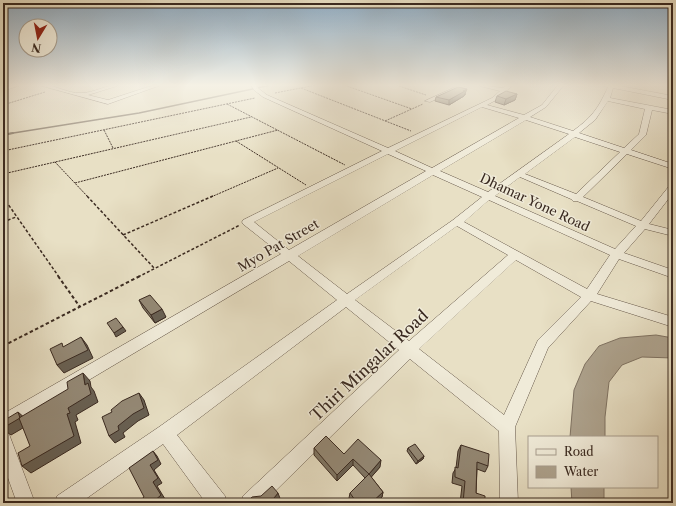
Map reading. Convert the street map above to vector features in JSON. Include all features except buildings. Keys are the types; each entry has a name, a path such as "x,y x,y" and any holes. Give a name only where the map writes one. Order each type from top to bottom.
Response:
{"street":[{"name":"Dhamar Yone Road","path":"294,109 433,170 632,261 673,274"},
{"path":"476,109 388,150 246,222 508,427"},
{"path":"491,109 524,117 673,167"},
{"name":"Myo Pat Street","path":"3,423 539,109"},
{"path":"64,503 165,433 457,222 489,196 593,119 600,109"},
{"path":"576,199 642,135 649,109"},
{"path":"653,109 673,112"},
{"path":"519,174 644,226 673,233"},
{"path":"509,503 508,427 543,344 589,296 617,254 644,226 673,187"},
{"path":"457,222 589,296 673,322"},
{"name":"Thiri Mingalar Road","path":"250,503 409,350 515,255"},
{"path":"165,433 218,503"},
{"path":"3,440 26,503"}],"path":[{"path":"3,151 204,109"},
{"path":"235,109 352,169"},
{"path":"353,109 420,135"},
{"path":"385,121 412,109"},
{"path":"3,174 54,161 251,117"},
{"path":"104,130 114,148"},
{"path":"75,183 278,130"},
{"path":"236,141 312,189"},
{"path":"54,161 155,269"},
{"path":"123,235 278,168"},
{"path":"3,197 80,307"},
{"path":"3,222 17,216"},
{"path":"3,346 246,222"}],"water":[{"path":"656,335 673,338 673,358 642,357 622,365 609,382 605,417 605,436 570,436 574,390 585,364 599,346 620,338"},
{"path":"571,488 604,488 604,503 572,503"}],"waterway":[{"path":"12,133 160,109"},
{"path":"3,135 12,133"},
{"path":"7,134 12,133"}]}
